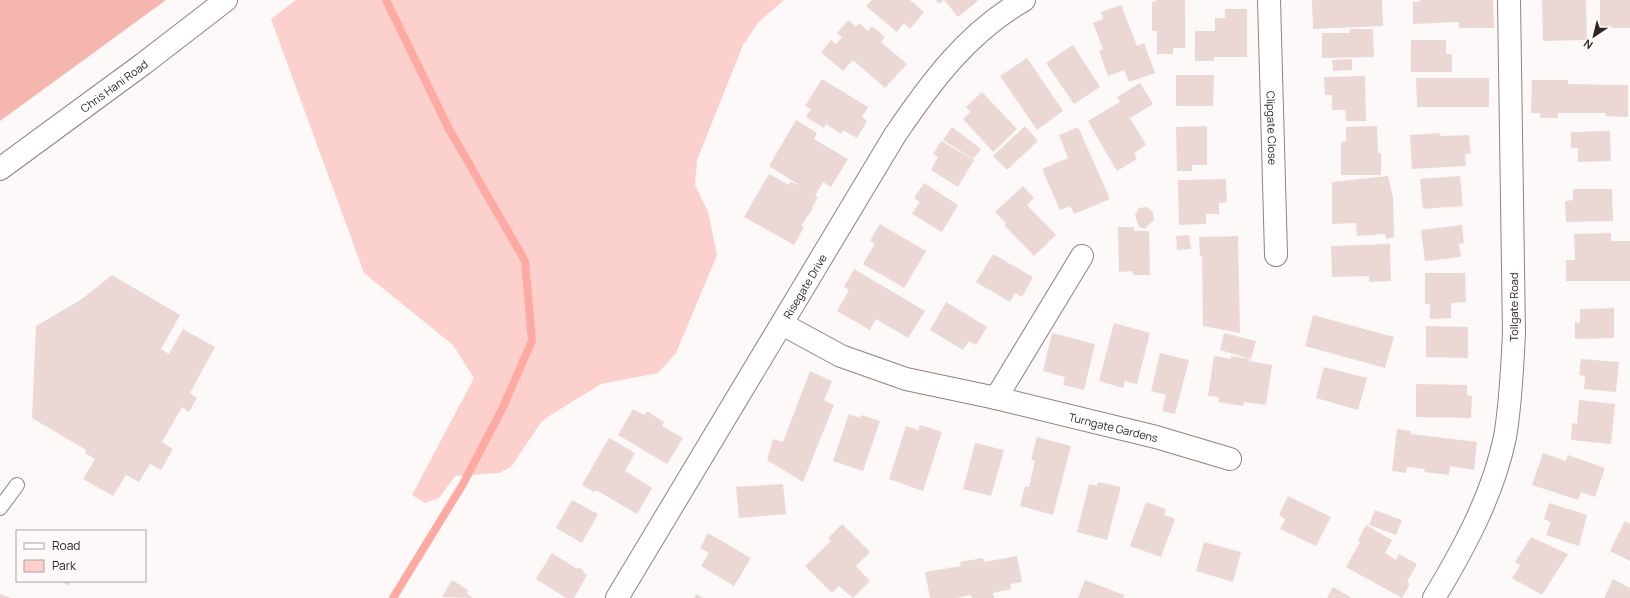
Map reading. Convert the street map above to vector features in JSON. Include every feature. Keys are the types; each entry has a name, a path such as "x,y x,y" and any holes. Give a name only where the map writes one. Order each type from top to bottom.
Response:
{"street":[{"name":"Chris Hani Road","path":"0,169 143,64 226,0"},
{"name":"Risegate Drive","path":"617,598 895,135 926,90 959,50 1002,12 1024,0"},
{"name":"Clipgate Close","path":"1269,0 1276,255"},
{"name":"Tollgate Road","path":"1434,598 1458,558 1477,520 1491,482 1504,438 1510,393 1514,334 1509,0"},
{"path":"996,398 1082,256"},
{"name":"Turngate Gardens","path":"782,324 841,356 906,380 996,398 1156,437 1230,459"}],"lane":[{"path":"0,508 17,485"}],"green space":[{"path":"296,0 784,0 759,22 743,45 697,160 695,185 708,212 717,255 676,353 658,373 601,384 554,413 542,421 511,467 499,473 455,476 439,498 425,503 412,495 474,378 453,345 364,273 271,19"}],"shaded area":[{"path":"0,0 166,0 0,121"}],"building":[{"path":"872,0 910,0 924,12 910,29 904,23 897,32 866,6"},
{"path":"936,0 944,0 939,4"},
{"path":"944,0 979,0 958,17"},
{"path":"1156,0 1185,0 1185,48 1173,48 1173,54 1157,54 1157,31 1152,31 1152,2 1156,2"},
{"path":"1312,0 1382,0 1383,26 1313,29"},
{"path":"1420,0 1493,0 1494,28 1459,28 1459,22 1413,24 1413,2 1420,2"},
{"path":"1542,0 1586,0 1587,40 1543,41"},
{"path":"1600,0 1630,0 1630,28 1600,28"},
{"path":"1121,5 1137,46 1144,43 1155,73 1129,82 1124,70 1108,76 1099,51 1103,49 1093,23 1103,19 1101,12"},
{"path":"1225,9 1247,9 1247,57 1214,57 1214,61 1195,61 1195,31 1215,31 1215,18 1225,18"},
{"path":"849,20 856,27 859,23 868,31 872,26 885,37 881,42 907,64 885,88 853,60 843,71 821,52 831,40 836,44 842,37 837,33"},
{"path":"1350,29 1373,29 1374,57 1322,58 1322,33 1350,33"},
{"path":"1411,40 1446,40 1446,54 1452,54 1452,72 1411,72"},
{"path":"1073,45 1100,87 1074,104 1046,63"},
{"path":"1027,58 1063,111 1037,130 1000,76"},
{"path":"1352,59 1352,70 1333,71 1332,60"},
{"path":"1176,75 1214,75 1213,106 1176,106"},
{"path":"1365,76 1366,121 1346,121 1345,110 1332,110 1332,95 1325,95 1324,77"},
{"path":"1416,78 1489,78 1489,107 1417,107"},
{"path":"822,79 868,107 862,117 867,121 857,138 843,130 841,134 826,124 824,128 806,117 811,109 805,106"},
{"path":"1532,80 1568,80 1568,84 1628,85 1628,117 1605,116 1606,113 1558,113 1558,118 1540,118 1540,113 1531,113"},
{"path":"1140,83 1153,104 1130,118 1146,145 1134,153 1137,159 1117,171 1088,121 1120,102 1117,97"},
{"path":"982,92 1017,129 993,152 963,119 971,112 966,107"},
{"path":"796,120 817,133 814,139 848,159 831,187 823,182 815,196 818,197 813,208 801,226 804,227 794,245 744,217 769,174 789,185 791,182 799,185 769,166"},
{"path":"1025,126 1038,141 1007,170 993,156"},
{"path":"1207,126 1207,165 1192,165 1192,171 1177,171 1176,127"},
{"path":"1377,126 1378,153 1381,153 1381,175 1341,175 1341,142 1346,141 1346,127"},
{"path":"952,127 981,149 973,159 943,140"},
{"path":"1078,127 1110,199 1074,214 1070,206 1060,210 1042,169 1068,158 1059,135"},
{"path":"1610,131 1611,161 1578,162 1578,148 1571,148 1571,132"},
{"path":"1440,133 1440,136 1469,135 1471,153 1465,154 1466,166 1412,169 1410,135"},
{"path":"941,141 974,160 958,187 931,170 938,157 933,154"},
{"path":"1388,176 1393,197 1394,237 1387,239 1385,234 1357,236 1356,223 1332,224 1332,182"},
{"path":"1460,176 1463,206 1423,209 1420,179"},
{"path":"1226,179 1227,202 1219,203 1219,214 1206,214 1206,224 1179,225 1178,180"},
{"path":"924,183 958,205 942,232 912,214 920,202 914,198"},
{"path":"1023,186 1034,198 1027,205 1056,235 1034,256 1004,225 1006,223 995,212"},
{"path":"1573,189 1612,189 1613,221 1566,222 1565,201 1573,200"},
{"path":"1146,207 1153,212 1154,220 1147,226 1146,229 1139,227 1135,215 1139,208"},
{"path":"880,224 926,251 904,288 863,264 875,244 870,241"},
{"path":"1462,225 1464,243 1459,244 1461,257 1425,261 1421,230"},
{"path":"1118,227 1134,227 1134,231 1149,231 1150,275 1133,275 1133,271 1119,272"},
{"path":"1611,233 1611,241 1630,241 1630,281 1566,281 1566,260 1575,260 1574,234"},
{"path":"1189,235 1191,249 1177,250 1176,236"},
{"path":"1238,236 1240,333 1203,326 1202,256 1200,256 1199,237"},
{"path":"1390,244 1391,281 1369,282 1369,276 1332,277 1331,246"},
{"path":"993,254 1033,277 1022,297 1015,293 1010,302 976,282"},
{"path":"854,269 925,311 908,338 876,319 870,330 837,311 849,290 844,287"},
{"path":"1425,273 1465,273 1466,302 1451,303 1451,318 1430,319 1430,304 1425,304"},
{"path":"112,275 180,315 161,349 169,354 183,329 215,347 190,393 197,398 189,412 182,407 162,442 173,449 161,470 150,464 139,482 126,475 113,496 83,479 95,459 85,453 86,450 32,418 36,326 82,299"},
{"path":"946,302 987,327 976,345 969,341 963,350 930,330"},
{"path":"1614,308 1614,338 1575,339 1575,322 1580,323 1580,309"},
{"path":"1313,315 1394,337 1385,368 1305,346"},
{"path":"1114,323 1150,333 1137,384 1125,381 1123,388 1099,381"},
{"path":"1426,326 1468,327 1468,358 1426,357"},
{"path":"1052,333 1095,344 1084,390 1063,385 1065,377 1043,371"},
{"path":"1224,333 1256,341 1251,359 1220,350"},
{"path":"1160,353 1189,360 1175,414 1162,411 1166,395 1151,391"},
{"path":"1214,356 1231,359 1231,356 1272,365 1266,405 1244,402 1243,406 1218,402 1219,397 1208,396"},
{"path":"1581,359 1619,362 1616,392 1584,389 1585,376 1579,375"},
{"path":"1324,367 1367,378 1358,410 1316,398"},
{"path":"810,371 832,381 824,400 834,405 803,482 767,460 773,439 783,442"},
{"path":"1416,384 1467,385 1467,395 1472,396 1471,418 1416,417"},
{"path":"1579,400 1615,404 1611,444 1571,440 1572,423 1577,424"},
{"path":"633,409 644,415 647,411 664,422 662,426 683,438 667,464 618,435"},
{"path":"849,414 860,418 861,415 880,421 863,471 833,461"},
{"path":"920,425 942,432 923,491 889,479 906,426 918,430"},
{"path":"1397,429 1411,431 1411,434 1477,442 1474,470 1450,466 1449,475 1424,472 1425,469 1407,467 1406,473 1392,471"},
{"path":"1037,437 1071,446 1053,515 1020,506 1025,486 1029,487 1035,461 1031,460"},
{"path":"609,438 635,453 625,471 652,488 637,514 596,490 594,492 582,485"},
{"path":"975,443 1004,450 991,496 963,489"},
{"path":"1543,453 1566,461 1568,455 1605,468 1595,497 1581,492 1578,500 1532,485"},
{"path":"1098,482 1121,487 1107,540 1077,532 1089,484 1097,486"},
{"path":"783,484 786,514 739,518 736,487"},
{"path":"1288,496 1331,517 1316,546 1280,529 1285,519 1279,515"},
{"path":"572,500 598,514 582,543 556,528"},
{"path":"1146,502 1166,509 1164,515 1175,519 1161,557 1130,546"},
{"path":"1549,503 1587,515 1579,546 1546,535 1551,522 1544,519"},
{"path":"1375,510 1402,520 1396,535 1369,525"},
{"path":"1625,521 1630,524 1630,561 1610,551"},
{"path":"842,524 870,552 856,566 870,581 853,598 839,586 832,593 805,566 831,541 828,538"},
{"path":"1366,525 1392,540 1385,553 1396,560 1399,554 1417,564 1407,582 1410,584 1402,598 1346,567 1360,542 1358,540"},
{"path":"708,533 751,558 734,586 701,566 709,553 700,548"},
{"path":"1531,537 1568,554 1542,595 1512,578 1520,565 1515,562"},
{"path":"1204,542 1241,552 1233,582 1196,571"},
{"path":"552,553 577,569 578,567 587,575 574,598 566,598 536,579"},
{"path":"1017,556 1022,582 1010,584 1011,589 993,593 994,598 972,598 971,595 956,598 930,598 925,572 961,566 960,562 983,558 984,562"},
{"path":"1613,579 1630,588 1630,598 1604,598"},
{"path":"452,580 468,590 467,594 473,598 442,597"},
{"path":"1085,580 1124,595 1123,598 1078,598"},
{"path":"62,582 70,582 68,586"},
{"path":"1333,587 1352,598 1327,598"},
{"path":"0,594 11,598 0,598"},
{"path":"696,594 703,598 694,598"}],"waterway":[{"path":"386,0 449,129 525,261 532,341 502,409 463,484 393,598"}]}
